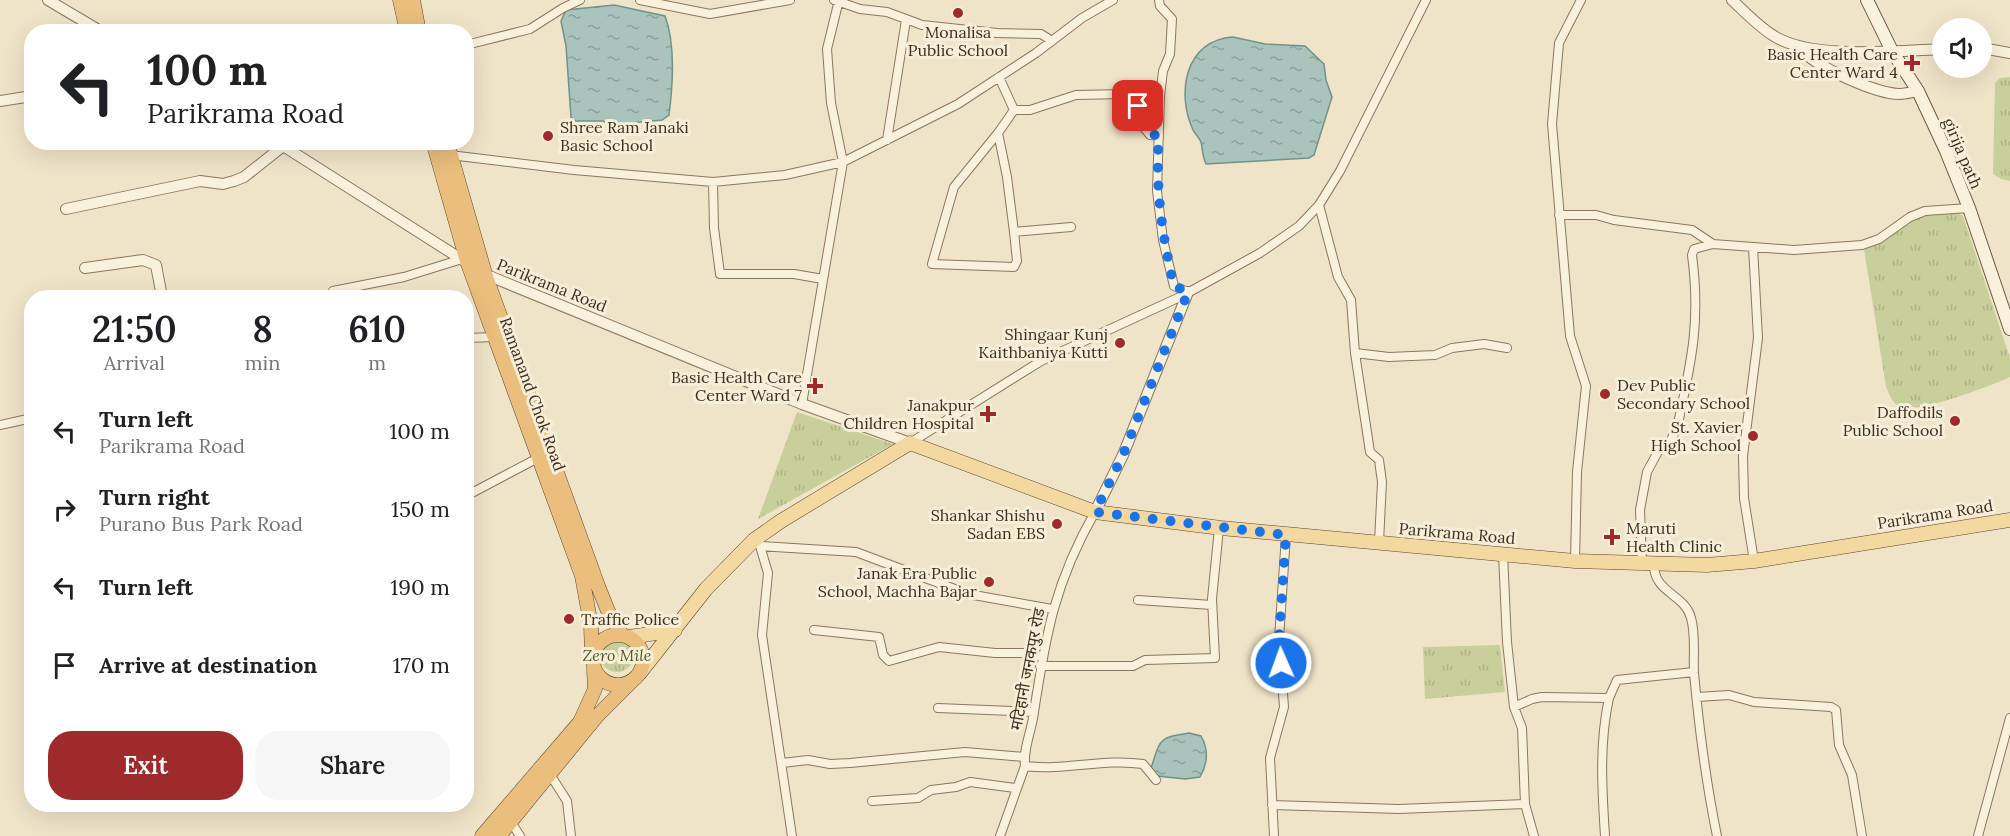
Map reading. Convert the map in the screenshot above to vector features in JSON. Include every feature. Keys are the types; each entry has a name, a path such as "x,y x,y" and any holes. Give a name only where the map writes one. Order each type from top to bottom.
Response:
{"highway":[{"path":"400,0 405,24"},
{"path":"413,0 418,24"},
{"name":"Ramanand Chok Road","path":"437,150 464,260 496,337 582,576 591,625 595,689 580,722 482,836"},
{"name":"Ramanand Chok Road","path":"444,150 452,156 486,277 601,594 626,636"},
{"path":"499,836 597,716 636,677 643,656 637,643 626,636 610,635 601,640 593,664 601,679 611,684 623,684 636,677"}],"main road":[{"name":"girija path","path":"1867,0 1892,51 1918,91 1969,208 2010,329"},
{"name":"Parikrama Road","path":"910,443 1095,512 1286,535 1575,561 1707,565 1754,561 2010,520"},
{"path":"636,677 706,589 781,521 910,443"},
{"path":"626,636 675,630"}],"street":[{"path":"48,0 88,24"},
{"path":"474,43 530,29 580,0"},
{"path":"640,0 710,14 790,0"},
{"path":"802,404 843,162 831,103 827,49 837,0 860,9 886,12 906,20 954,30 1041,34 1052,41"},
{"path":"452,156 713,182 785,175 843,162 958,104 1052,41 1082,18 1113,0"},
{"path":"1159,0 1160,6 1172,19 1170,54 1163,71 1157,191 1163,240 1174,286 1188,292"},
{"path":"910,443 1041,361 1188,292 1260,253 1299,226 1319,205 1340,171 1426,0"},
{"path":"1575,561 1577,472 1586,386 1570,336 1552,124 1559,44 1581,0"},
{"path":"1732,0 1774,36 1801,48 1876,53 1932,49"},
{"path":"887,140 906,20"},
{"path":"1801,48 1806,57 1882,91 1898,94 1918,91"},
{"path":"1992,50 2010,53"},
{"path":"999,77 1014,110"},
{"path":"1014,110 1030,110 1076,95 1126,94 1138,106 1140,123 1150,135 1159,136"},
{"path":"0,100 24,97"},
{"path":"998,134 1007,177 1014,232 1017,261 1014,267 932,264 954,187 998,134 1014,110"},
{"path":"66,209 200,181 223,184 234,181 244,177 273,150"},
{"name":"Parikrama Road","path":"290,150 464,260 486,277 802,404 910,443"},
{"path":"713,182 714,228 720,274 794,274 823,279"},
{"path":"1319,205 1338,278 1351,300 1355,353 1370,452 1379,460 1382,482 1379,542"},
{"path":"1717,836 1708,788 1694,672 1690,615 1682,603 1656,581 1648,565 1640,510 1647,472 1661,446 1671,440 1677,428 1694,350 1697,296 1692,255 1694,249 1713,244 1794,250 1863,245 1879,239 1910,217 1925,211 1969,208"},
{"path":"1559,215 1596,215 1692,230 1713,244"},
{"path":"1014,232 1071,227"},
{"path":"1753,247 1758,338 1743,456 1744,498 1754,561"},
{"path":"85,268 142,260 156,265 161,290"},
{"path":"338,290 404,277 464,260"},
{"path":"1095,512 1123,455 1188,292"},
{"path":"474,338 496,337"},
{"path":"1355,353 1398,357 1434,355 1452,348 1484,344 1506,348"},
{"path":"0,425 24,420"},
{"path":"474,492 538,458"},
{"name":"मटिहानी जनकपुर रोड","path":"1000,836 1025,762 1040,666 1053,609 1073,550 1095,512"},
{"path":"1040,666 1133,666 1145,660 1212,660 1216,656 1212,633 1212,605 1219,528"},
{"path":"1274,836 1270,758 1284,708 1279,639 1286,535"},
{"path":"792,836 762,635 768,573 757,543 856,552 968,594 1053,609"},
{"path":"1503,554 1507,642 1514,707 1521,728 1525,804 1534,836"},
{"path":"1138,600 1212,605"},
{"path":"814,630 879,637 883,655 889,662 939,647 995,653 1028,653 1042,657"},
{"path":"1605,836 1602,730 1609,698 1617,680 1694,672"},
{"path":"1697,697 1729,695 1754,702 1831,707 1836,710 1839,746 1852,775 1862,836"},
{"path":"1514,707 1542,697 1609,698"},
{"path":"938,708 1034,712"},
{"path":"1978,836 2010,718"},
{"path":"782,763 808,760 830,764 850,763 949,753 1073,767 1126,761 1143,764 1156,780"},
{"path":"550,776 567,801 571,836"},
{"path":"873,801 918,798 931,790 956,787 970,782 1015,788"},
{"path":"1272,805 1399,809 1525,804"},
{"path":"511,822 520,836"}],"green space":[{"path":"2010,77 2010,181 1993,174 1995,83 2000,78"},
{"path":"1957,212 1963,216 2010,358 2010,377 1940,402 1903,408 1894,403 1886,387 1864,249 1922,215"},
{"path":"797,412 893,444 758,519"},
{"name":"Zero Mile","path":"617,638 629,643 634,655 629,667 617,672 605,667 600,655 605,643"},
{"path":"1500,645 1505,692 1425,699 1423,647"}],"water":[{"path":"614,5 665,16 671,39 672,78 669,115 662,120 609,125 603,121 576,121 571,117 566,46 561,21 566,10"},
{"path":"1233,37 1265,44 1305,46 1324,64 1326,80 1332,97 1314,155 1309,158 1206,164 1201,142 1188,116 1185,100 1186,85 1195,58 1204,48 1217,40"},
{"path":"1189,733 1201,736 1205,746 1206,762 1200,777 1185,779 1157,776 1151,768 1159,745 1171,736"}],"place":[{"name":"Monalisa Public School","path":"958,13"},
{"name":"Basic Health Care Center Ward 4","path":"1912,63"},
{"name":"Shree Ram Janaki Basic School","path":"548,136"},
{"name":"Shingaar Kunj Kaithbaniya Kutti","path":"1120,343"},
{"name":"Basic Health Care Center Ward 7","path":"815,386"},
{"name":"Dev Public Secondary School","path":"1605,394"},
{"name":"Janakpur Children Hospital","path":"988,414"},
{"name":"Daffodils Public School","path":"1955,421"},
{"name":"St. Xavier High School","path":"1753,436"},
{"name":"Shankar Shishu Sadan EBS","path":"1057,524"},
{"name":"Maruti Health Clinic","path":"1612,537"},
{"name":"Janak Era Public School, Machha Bajar","path":"989,582"},
{"name":"Traffic Police","path":"569,619"}],"route":[{"path":"1138,106 1140,123 1150,135 1159,136 1157,200 1163,240 1174,286 1188,292 1123,455 1095,512 1286,535 1279,639 1281,663"}]}
